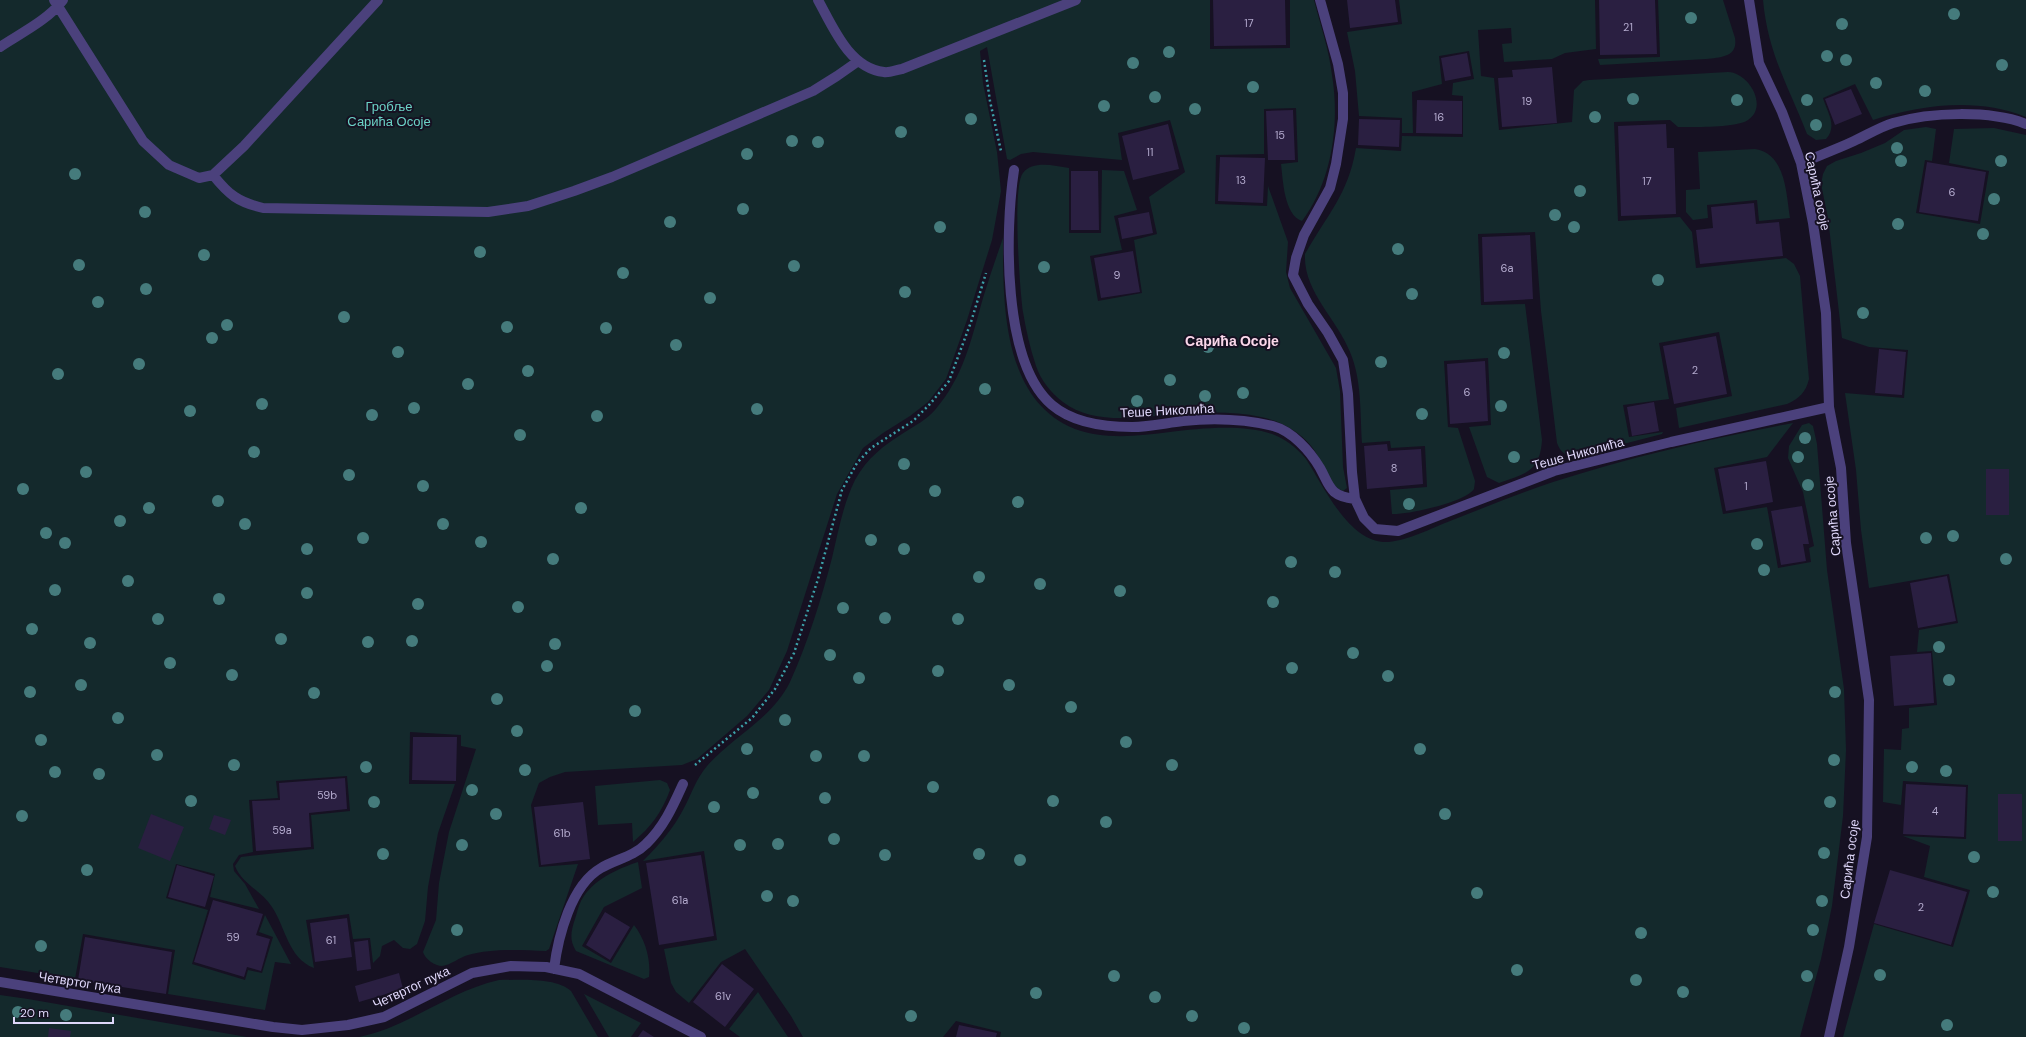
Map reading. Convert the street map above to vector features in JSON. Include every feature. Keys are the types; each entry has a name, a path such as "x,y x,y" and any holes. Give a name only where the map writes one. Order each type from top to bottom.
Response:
{"street":[{"path":"0,47 32,27 58,2 143,141 169,165 198,178 213,175 244,146 378,0"},
{"path":"818,0 841,40 857,62 884,72 902,69 1076,0"},
{"name":"Теше Николића","path":"1320,0 1338,64 1343,93 1343,119 1336,164 1330,188 1304,235 1296,258 1294,275 1308,304 1328,333 1343,360 1348,394 1355,499 1364,518 1375,529 1398,531 1554,471 1671,442 1829,407"},
{"name":"Сарића осоје","path":"1749,0 1759,62 1782,112 1800,163 1813,224 1826,313 1829,407 1841,468 1846,543 1869,700 1867,838 1850,947 1829,1037"},
{"path":"213,175 225,189 245,204 263,208 488,212 528,206 574,192 612,177 806,94 837,76 857,62"},
{"name":"Сарића осоје","path":"1800,163 1854,141 1892,123 1910,119 1950,115 1988,116 2026,124"},
{"name":"Теше Николића","path":"1014,170 1011,188 1010,234 1012,310 1028,369 1041,394 1051,404 1063,413 1076,419 1111,426 1157,426 1213,419 1243,420 1275,427 1300,442 1312,455 1330,488 1346,498 1355,499"},
{"path":"554,969 556,950 572,903 578,892 588,879 600,869 634,855 646,845 660,830 671,812 683,784"},
{"name":"Четвртог пука","path":"0,982 272,1028 302,1030 348,1026 384,1017 472,973 511,966 554,969 578,974 601,984 701,1037"}],"path":[{"path":"983,37 985,67 1002,158"},
{"path":"683,784 692,767 752,718 775,689 794,653 818,579 842,490 858,463 871,448 913,421 930,404 949,381 971,322 988,266"}],"green space":[{"name":"Гробље Сарића Осоје","path":"0,0 1210,0 1210,49 1290,48 1290,0 1314,0 1331,65 1335,113 1334,132 1327,170 1312,205 1302,221 1291,212 1284,187 1281,164 1298,162 1296,108 1264,109 1264,154 1216,155 1215,204 1267,206 1268,186 1288,242 1286,272 1290,288 1336,368 1340,391 1343,467 1347,488 1343,491 1337,488 1325,472 1316,453 1307,441 1282,424 1268,419 1236,413 1202,413 1109,418 1092,415 1077,410 1063,402 1050,390 1040,376 1036,366 1028,339 1023,312 1017,217 1020,182 1023,173 1032,166 1038,165 1069,168 1069,233 1101,233 1102,170 1124,171 1137,210 1114,216 1122,250 1090,256 1098,301 1142,293 1134,240 1157,234 1149,197 1185,172 1170,120 1118,133 1122,160 1033,152 1021,154 1010,160 1007,159 987,47 980,51 983,83 997,152 1001,191 992,240 967,320 946,379 928,402 863,448 837,494 787,651 769,690 747,716 697,759 682,765 565,772 550,777 539,783 531,805 539,867 578,864 549,949 546,951 487,951 465,956 442,966 431,962 424,955 423,952 436,920 439,883 449,832 476,749 461,746 461,735 410,732 409,784 455,784 438,833 428,887 425,921 417,944 410,949 403,948 394,940 382,946 380,956 373,963 370,938 353,939 349,914 306,920 314,968 298,957 288,942 277,915 268,901 242,878 235,866 241,857 314,849 311,815 350,811 347,776 276,781 278,798 249,800 253,852 239,855 233,864 234,871 245,884 259,909 210,897 215,874 176,864 166,898 208,910 192,964 245,980 248,970 262,973 273,937 259,932 265,915 291,964 275,962 265,1010 168,994 175,950 83,934 75,979 0,967"},
{"path":"1399,0 1595,0 1596,49 1565,53 1552,59 1504,62 1502,44 1512,43 1511,28 1478,30 1481,76 1494,78 1499,130 1572,122 1574,90 1583,81 1728,72 1735,73 1749,83 1756,99 1757,107 1754,114 1742,123 1714,126 1678,127 1670,120 1614,122 1618,221 1680,217 1692,232 1696,268 1786,258 1794,264 1800,276 1809,379 1806,388 1801,394 1795,400 1787,404 1679,428 1676,408 1732,396 1719,332 1659,343 1669,399 1623,405 1629,437 1663,432 1662,434 1573,457 1567,455 1561,450 1557,443 1541,311 1535,232 1478,234 1481,305 1525,304 1542,440 1541,451 1534,465 1524,474 1499,483 1487,477 1469,427 1491,425 1488,358 1444,361 1448,427 1458,428 1475,481 1474,489 1460,499 1436,507 1400,514 1392,514 1390,490 1427,487 1425,446 1391,448 1390,441 1362,443 1359,385 1354,363 1344,340 1315,293 1309,280 1305,254 1342,192 1348,179 1356,148 1401,151 1402,136 1463,137 1463,96 1452,95 1453,83 1474,79 1469,51 1439,56 1442,84 1412,92 1413,133 1402,133 1402,118 1359,116 1355,71 1347,32 1402,24"},
{"path":"1658,0 1723,0 1735,38 1734,49 1727,55 1717,58 1600,65 1598,59 1660,57"},
{"path":"1763,0 2026,0 2026,117 1988,107 1949,105 1910,110 1873,120 1855,84 1823,98 1830,119 1831,129 1826,139 1816,140 1807,134 1780,69 1769,37"},
{"path":"1926,127 1936,129 1932,161 1925,160 1916,213 1980,224 1989,171 1949,163 1954,129 1994,128 2026,135 2026,1037 1843,1037 1874,924 1953,947 1970,890 1924,877 1930,846 1903,836 1966,839 1968,785 1903,781 1901,805 1883,802 1884,749 1901,750 1902,729 1909,728 1909,708 1937,705 1932,651 1917,652 1919,630 1958,623 1949,574 1869,588 1861,530 1856,470 1845,393 1904,398 1908,350 1869,347 1842,338 1828,218 1821,184 1823,174 1827,166 1836,161 1885,143 1904,130"},
{"path":"1755,149 1765,152 1773,158 1779,166 1783,176 1790,218 1759,221 1757,200 1707,205 1708,218 1693,220 1686,212 1686,190 1700,189 1698,152"},
{"path":"1003,238 1004,291 1012,347 1020,373 1033,396 1051,415 1075,429 1097,435 1134,436 1196,429 1240,428 1268,433 1279,437 1297,449 1306,459 1337,509 1358,531 1370,539 1390,542 1415,536 1553,482 1612,464 1732,435 1793,423 1767,457 1714,468 1723,514 1767,507 1778,568 1811,562 1809,548 1814,546 1803,492 1788,458 1789,446 1802,425 1809,423 1813,426 1817,444 1827,570 1844,689 1846,750 1843,816 1832,906 1821,959 1800,1037 1000,1037 1001,1032 956,1021 943,1037 803,1037 791,1016 745,949 721,962 689,1003 676,992 671,983 664,949 717,940 704,851 643,861 676,822 697,781 707,766 728,745 752,727 773,707 790,682 814,621 828,574 844,509 855,480 865,465 877,453 890,442 932,414 953,384 960,371 970,343 985,290"},
{"path":"660,780 667,783 670,790 667,798 655,819 633,842 632,823 598,825 595,786"},
{"path":"638,862 642,888 604,907 582,946 611,963 634,925 641,936 648,956 649,977 644,979 576,951 572,943 571,935 581,901 592,887 606,876"},
{"path":"499,980 547,981 556,983 571,991 598,1037 359,1037 395,1025 463,992"},
{"path":"758,992 788,1037 740,1037 729,1029"},
{"path":"584,994 641,1023 631,1037 609,1037"},
{"path":"0,995 28,999 247,1037 0,1037"}],"building":[{"path":"1213,0 1285,0 1286,45 1214,46"},
{"path":"1347,0 1395,0 1398,22 1350,28"},
{"path":"1599,0 1655,0 1657,54 1600,55"},
{"path":"1467,53 1471,76 1445,81 1441,58"},
{"path":"1552,67 1557,123 1502,127 1498,78 1513,77 1512,70"},
{"path":"1851,89 1862,114 1835,125 1825,99"},
{"path":"1417,100 1462,101 1462,134 1416,133"},
{"path":"1293,110 1295,160 1268,160 1266,111"},
{"path":"1359,119 1400,120 1399,147 1358,145"},
{"path":"1168,124 1179,169 1133,180 1122,136"},
{"path":"1666,124 1667,148 1674,148 1676,214 1621,216 1618,126"},
{"path":"1220,157 1265,158 1263,203 1218,201"},
{"path":"1927,162 1986,172 1978,221 1919,212"},
{"path":"1071,171 1098,171 1099,230 1071,230"},
{"path":"1754,203 1756,224 1779,222 1783,256 1700,264 1696,230 1713,228 1711,207"},
{"path":"1149,212 1153,233 1122,239 1118,218"},
{"path":"1530,235 1533,299 1484,302 1482,237"},
{"path":"1133,251 1140,292 1101,298 1094,258"},
{"path":"1716,336 1727,394 1674,404 1663,346"},
{"path":"1879,349 1906,352 1902,395 1875,393"},
{"path":"1485,361 1488,421 1450,424 1447,364"},
{"path":"1654,402 1659,431 1632,436 1627,407"},
{"path":"1387,444 1388,451 1421,449 1423,484 1367,489 1364,446"},
{"path":"1766,461 1773,502 1726,511 1718,469"},
{"path":"1986,469 2009,469 2009,515 1986,515"},
{"path":"1802,506 1809,544 1803,544 1806,561 1781,565 1771,511"},
{"path":"1947,576 1956,621 1918,628 1910,583"},
{"path":"1931,653 1934,703 1894,706 1890,656"},
{"path":"413,737 457,737 456,781 412,780"},
{"path":"345,778 347,809 309,813 311,847 256,851 252,801 280,800 279,783"},
{"path":"1906,784 1966,787 1964,837 1903,834"},
{"path":"1998,794 2022,794 2022,841 1998,841"},
{"path":"583,802 590,859 541,865 534,807"},
{"path":"151,814 184,827 170,861 138,848"},
{"path":"214,815 231,820 225,835 209,829"},
{"path":"701,855 714,936 659,945 646,863"},
{"path":"177,865 214,876 205,907 168,897"},
{"path":"1890,870 1967,892 1951,945 1874,923"},
{"path":"213,900 263,914 256,935 270,939 261,971 247,967 244,977 194,962"},
{"path":"605,912 630,927 610,960 586,945"},
{"path":"347,918 352,957 315,962 310,923"},
{"path":"85,937 172,952 166,994 78,980"},
{"path":"368,940 371,969 357,971 354,942"},
{"path":"722,964 754,989 725,1027 693,1002"},
{"path":"399,973 403,989 359,1002 355,986"},
{"path":"959,1025 997,1033 996,1037 956,1037"},
{"path":"49,1028 71,1031 70,1037 48,1037"},
{"path":"643,1030 654,1037 638,1037"}],"district":[{"name":"Сарића Осоје","path":"1232,341"}]}
